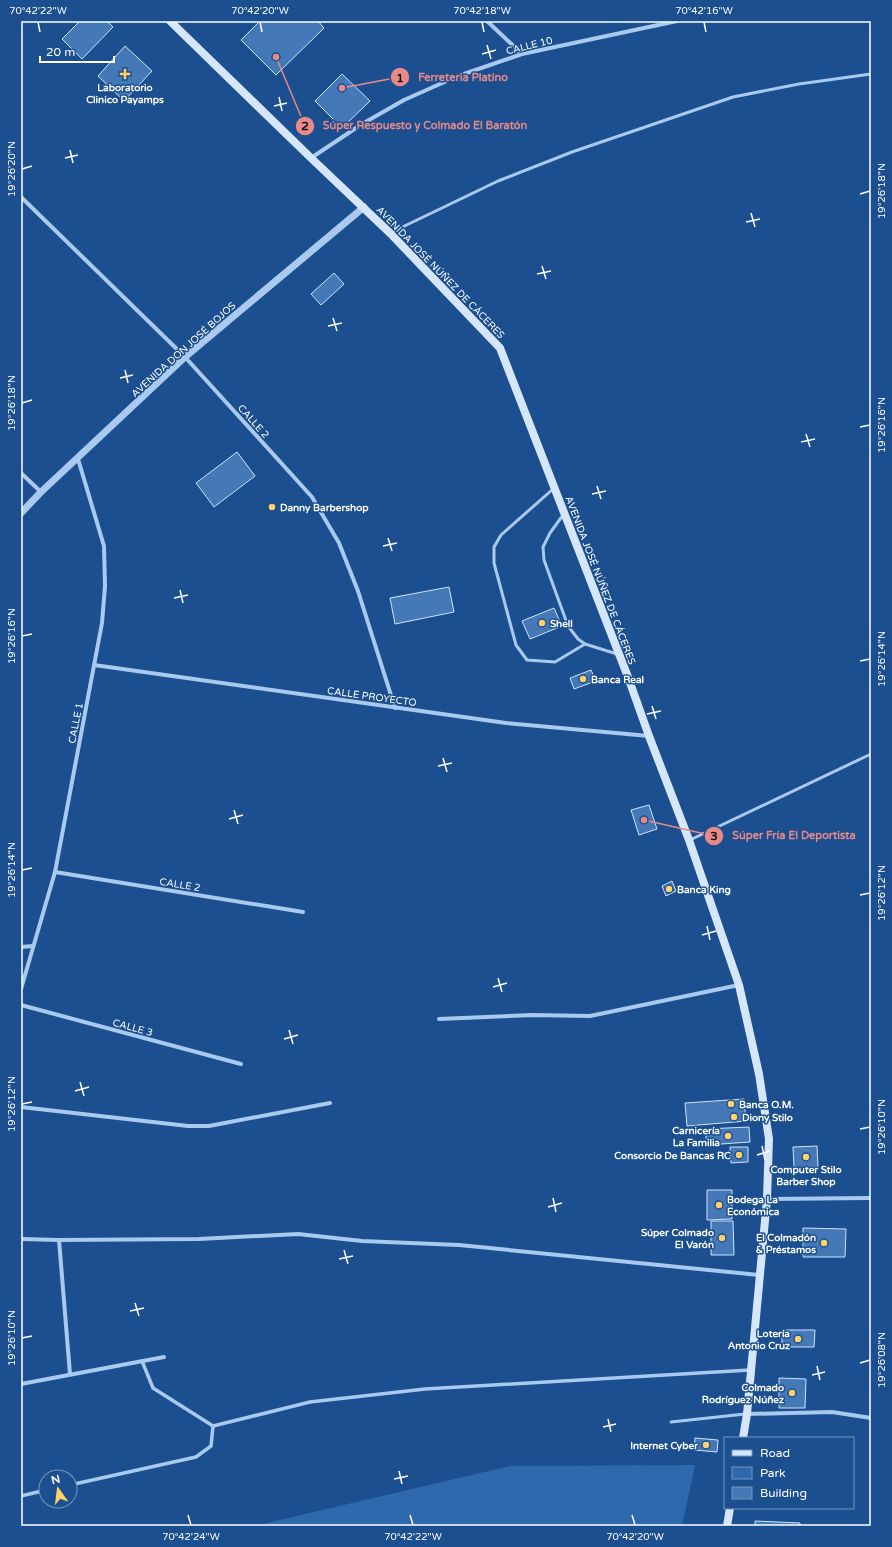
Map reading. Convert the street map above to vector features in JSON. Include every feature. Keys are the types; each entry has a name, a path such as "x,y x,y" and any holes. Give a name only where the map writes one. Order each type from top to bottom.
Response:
{"main road":[{"name":"AVENIDA JOSÉ NÚÑEZ DE CÁCERES","path":"170,21 311,158 390,232 500,348 620,655 689,840 739,985 759,1074 768,1139 767,1199 747,1414 743,1437"},
{"path":"727,1526 730,1509"}],"street":[{"path":"487,21 522,54"},
{"name":"CALLE 10","path":"311,158 362,124 404,100 458,76 522,54 678,21"},
{"name":"CALLE 2","path":"21,197 185,357 312,497 339,543 358,591 395,708"},
{"name":"AVENIDA DON JOSÉ BOJOS","path":"21,514 41,492 78,459 185,357 364,207"},
{"name":"CALLE 1","path":"21,989 55,872 102,623 105,586 104,546 78,459"},
{"path":"21,473 41,492"},
{"name":"CALLE PROYECTO","path":"94,665 506,723 649,736"},
{"name":"CALLE 2","path":"55,872 303,912"},
{"path":"21,947 33,946"},
{"path":"439,1019 532,1015 590,1016 739,985"},
{"name":"CALLE 3","path":"21,1005 241,1064"},
{"path":"21,1107 188,1126 209,1126 330,1102"},
{"path":"767,1199 871,1198"},
{"path":"21,1239 199,1239 298,1234 362,1241 460,1245 759,1275"},
{"path":"59,1240 70,1374"},
{"path":"21,1384 164,1357"},
{"path":"142,1361 153,1388 213,1426 310,1402 425,1389 751,1370"},
{"path":"747,1414 832,1412 871,1418"},
{"path":"78,1483 196,1457 211,1446 213,1426"},
{"path":"21,1496 38,1492"}],"lane":[{"path":"390,232 498,180 572,152 733,97 799,84 871,74"},
{"path":"555,488 501,535 494,547 494,563 516,645 527,660 555,662 585,644"},
{"path":"565,513 550,533 544,547 544,560 568,626 578,639 585,644 620,655"},
{"path":"689,840 871,754"},
{"path":"671,1422 747,1414"}],"green space":[{"path":"695,1465 682,1526 254,1526 510,1466"}],"building":[{"path":"80,21 107,21 113,27 82,59 62,39"},
{"path":"260,21 318,21 324,28 276,75 241,40"},
{"name":"Laboratorio Clinico Payamps","path":"125,46 152,71 124,101 98,76"},
{"path":"342,74 370,101 342,128 315,101"},
{"path":"334,273 344,284 321,305 311,294"},
{"path":"237,452 255,476 214,507 196,483"},
{"path":"449,587 454,612 395,624 390,598"},
{"name":"Shell","path":"554,608 562,626 530,639 522,621"},
{"name":"Banca Real","path":"591,670 596,681 574,689 570,678"},
{"path":"649,805 657,829 639,835 631,810"},
{"name":"Banca King","path":"672,881 676,891 666,896 662,886"},
{"path":"744,1099 746,1121 687,1126 685,1103"},
{"name":"Carnicería La Familia","path":"749,1127 750,1142 707,1145 705,1129"},
{"name":"Computer Stilo Barber Shop","path":"817,1146 818,1167 794,1168 793,1147"},
{"name":"Consorcio De Bancas RC","path":"730,1147 748,1147 748,1162 731,1163"},
{"name":"Bodega La Económica","path":"707,1190 732,1190 732,1219 707,1220"},
{"name":"Súper Colmado El Varón","path":"711,1221 733,1221 734,1255 711,1255"},
{"name":"El Colmadón & Préstamos","path":"803,1228 846,1229 845,1257 803,1257"},
{"name":"Lotería Antonio Cruz","path":"782,1330 815,1330 814,1347 782,1347"},
{"name":"Colmado Rodríguez Núñez","path":"779,1378 806,1379 805,1408 779,1408"},
{"name":"Internet Cyber","path":"695,1438 718,1440 717,1452 694,1450"},
{"path":"755,1521 800,1523 800,1526 755,1526"}],"place":[{"name":"Súper Respuesto y Colmado El Baratón","path":"276,57"},
{"name":"Laboratorio Clinico Payamps","path":"125,74"},
{"name":"Ferreteria Platino","path":"342,88"},
{"name":"Danny Barbershop","path":"272,507"},
{"name":"Shell","path":"542,623"},
{"name":"Banca Real","path":"583,679"},
{"name":"Súper Fría El Deportista","path":"644,820"},
{"name":"Banca King","path":"669,889"},
{"name":"Banca O.M.","path":"731,1104"},
{"name":"Diony Stilo","path":"734,1117"},
{"name":"Carnicería La Familia","path":"728,1136"},
{"name":"Consorcio De Bancas RC","path":"739,1155"},
{"name":"Computer Stilo Barber Shop","path":"806,1157"},
{"name":"Bodega La Económica","path":"719,1205"},
{"name":"Súper Colmado El Varón","path":"722,1238"},
{"name":"El Colmadón & Préstamos","path":"824,1243"},
{"name":"Lotería Antonio Cruz","path":"798,1339"},
{"name":"Colmado Rodríguez Núñez","path":"792,1393"},
{"name":"Internet Cyber","path":"706,1445"}]}
